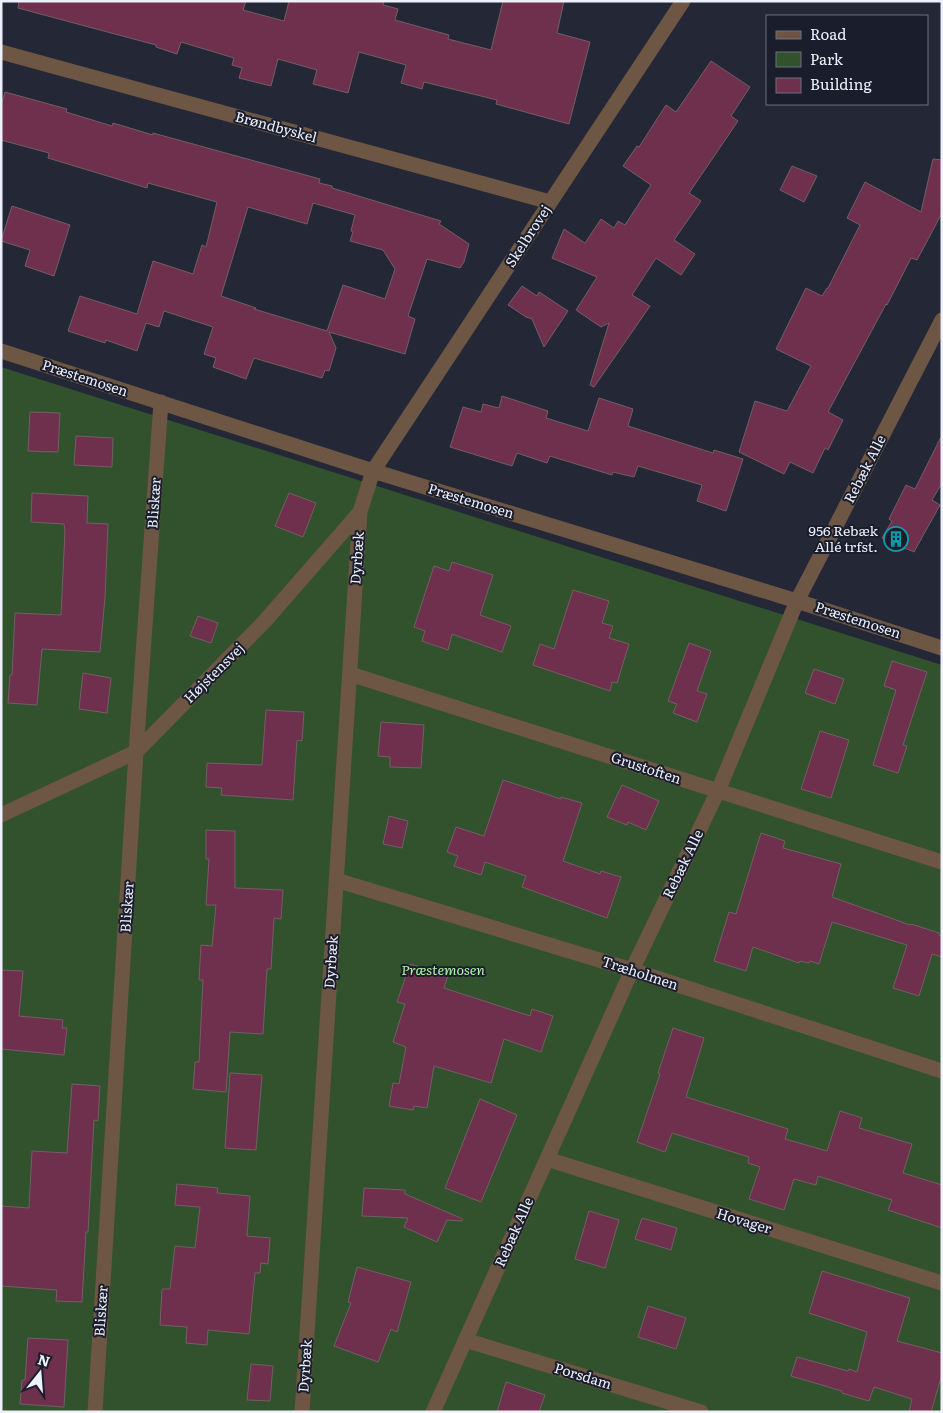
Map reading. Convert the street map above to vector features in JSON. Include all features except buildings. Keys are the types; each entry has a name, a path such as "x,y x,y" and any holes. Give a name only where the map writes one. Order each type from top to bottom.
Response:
{"street":[{"name":"Skelbrovej","path":"373,471 683,1"},
{"name":"Brøndbyskel","path":"1,52 550,202"},
{"name":"Rebæk Alle","path":"433,1412 632,970 718,791 797,601 942,320"},
{"name":"Præstemosen","path":"1,351 373,471 797,601 942,648"},
{"name":"Bliskær","path":"95,1412 136,752 161,402"},
{"name":"Højstensvej","path":"1,815 136,752 264,622 360,512 373,471"},
{"name":"Dyrbæk","path":"302,1412 360,512"},
{"name":"Grustoften","path":"350,674 942,862"},
{"name":"Træholmen","path":"336,880 632,970 942,1070"},
{"name":"Hovager","path":"547,1159 942,1283"},
{"name":"Porsdam","path":"465,1340 701,1412"}],"green space":[{"name":"Præstemosen","path":"1,367 942,665 942,1412 1,1412"}],"place":[{"name":"956 Rebæk Allé trfst.","path":"896,539"}]}
